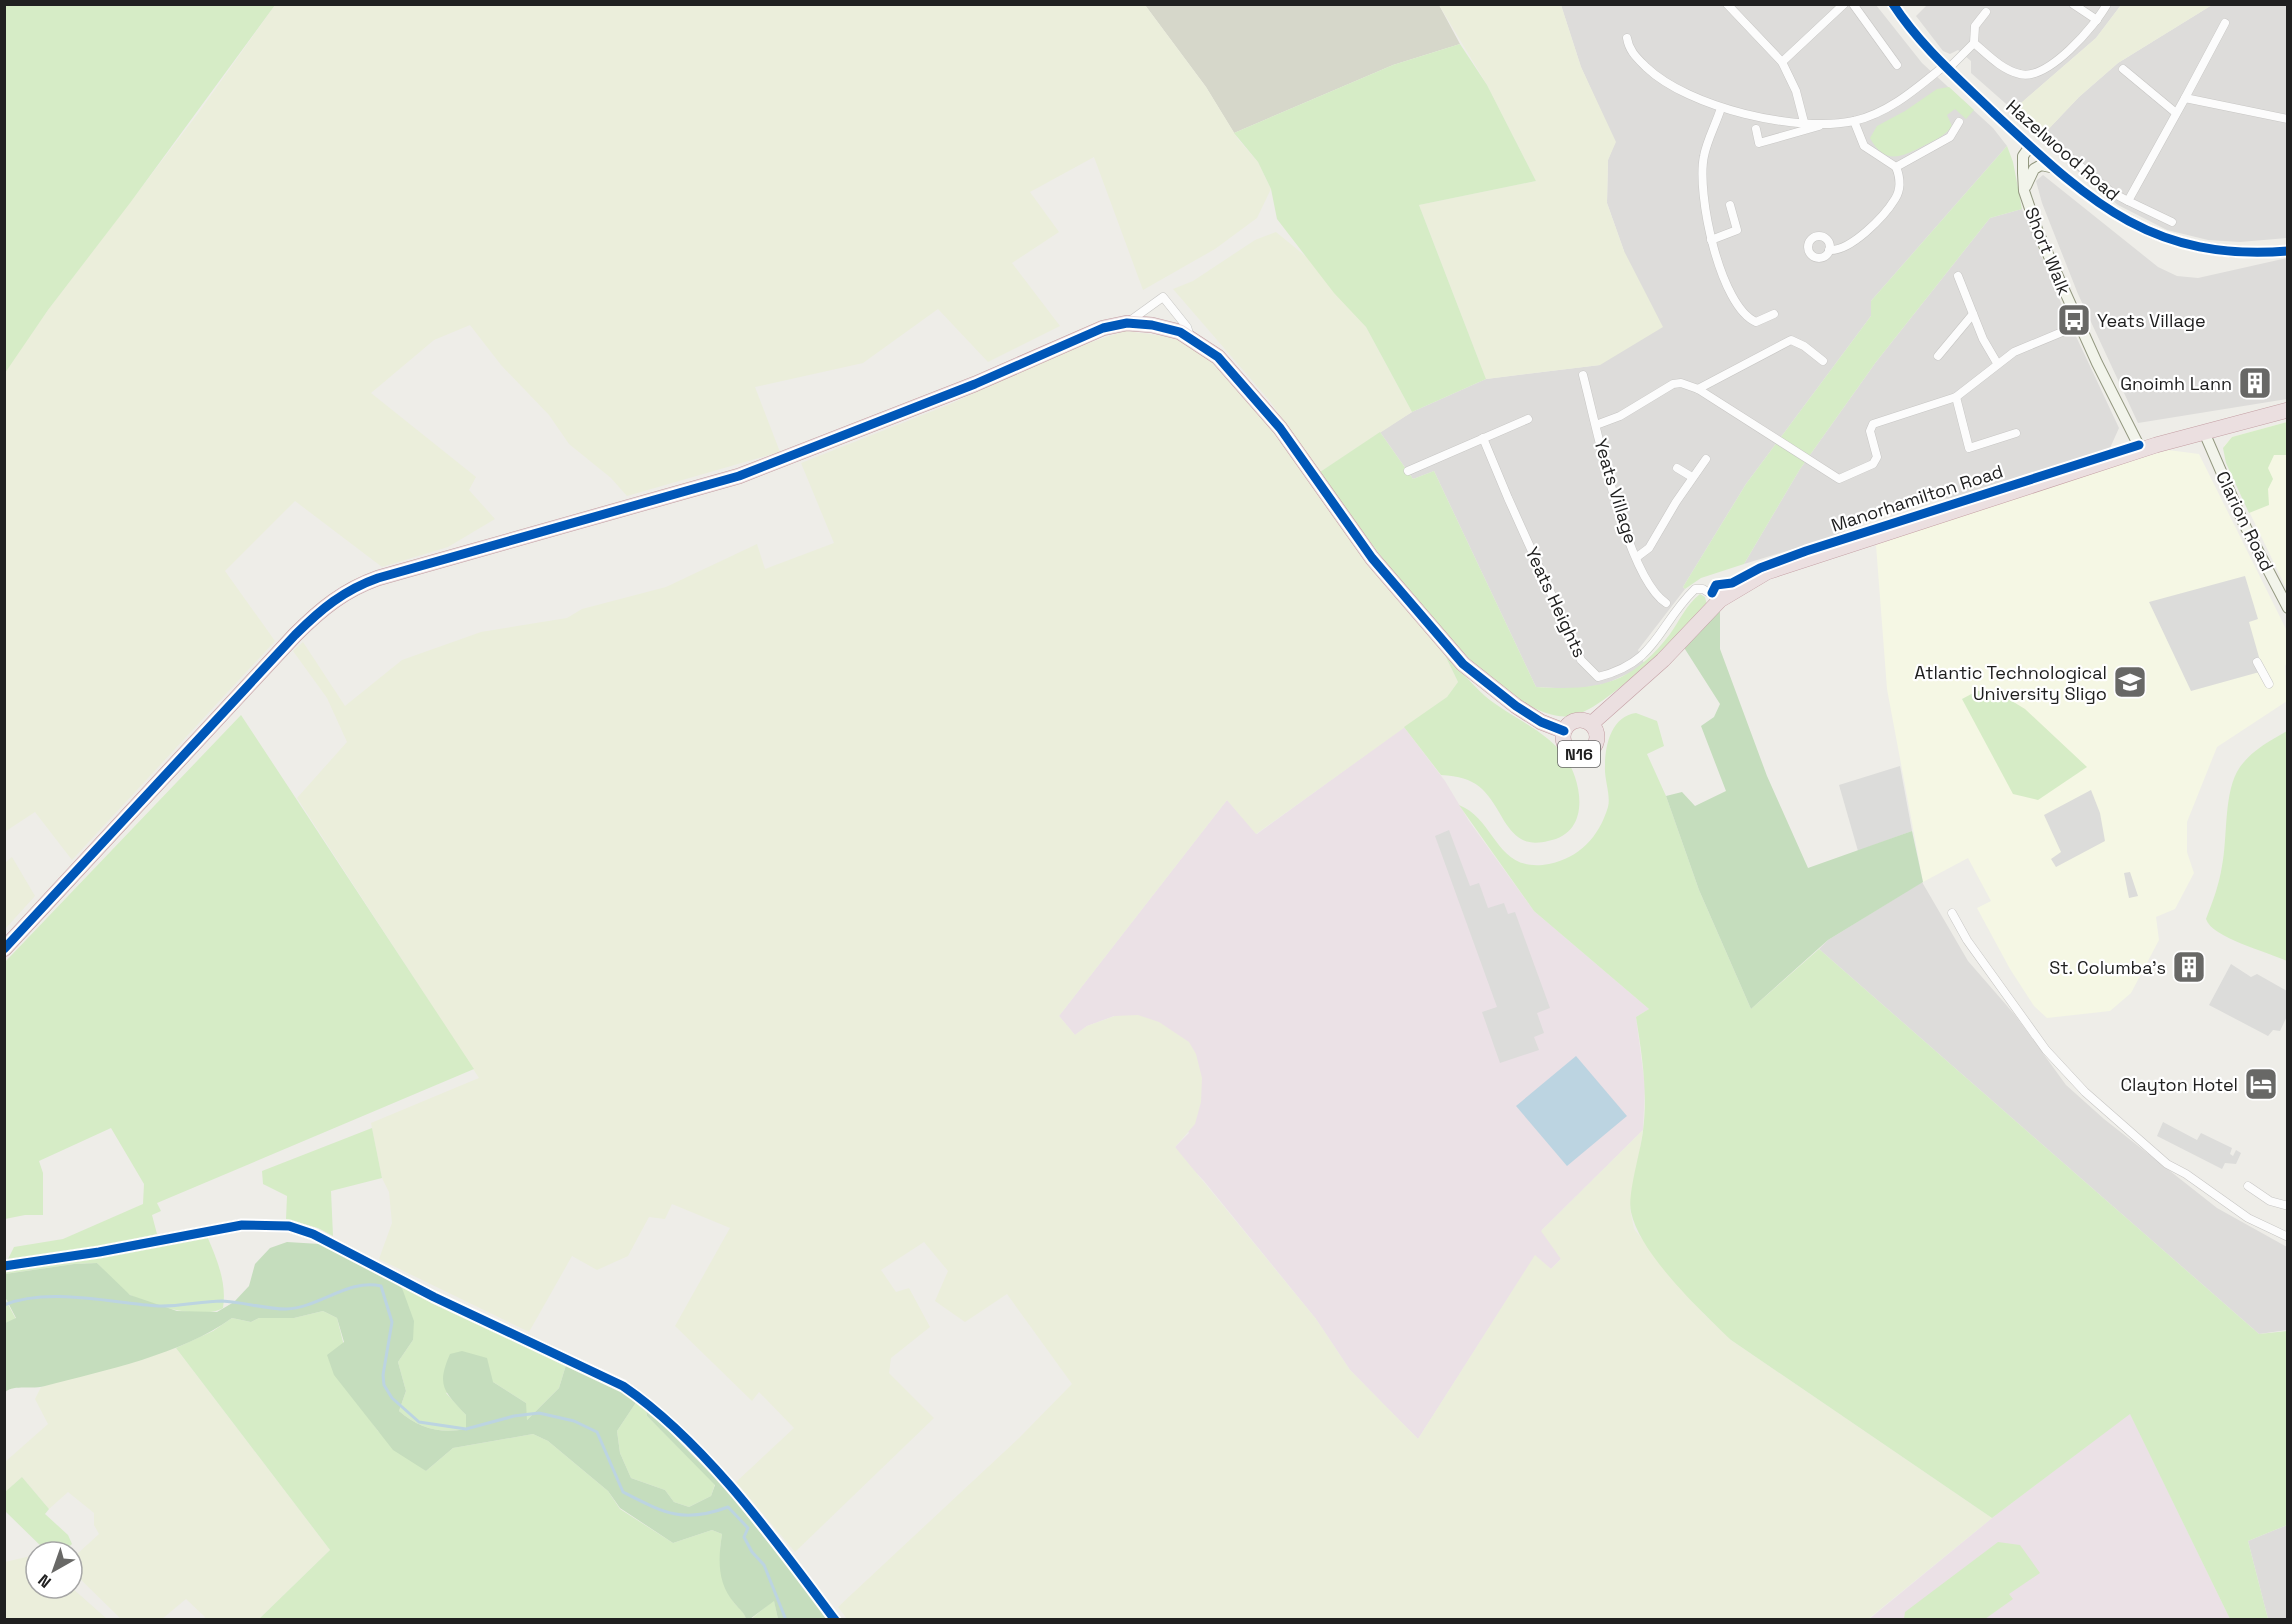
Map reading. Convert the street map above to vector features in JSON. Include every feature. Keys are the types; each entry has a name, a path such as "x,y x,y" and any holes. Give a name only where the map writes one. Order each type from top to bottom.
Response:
{"highway":[{"name":"N16","path":"4,949 295,635 348,590 378,578 739,476 975,384 1103,328 1127,323 1152,325 1191,338 1218,357 1260,404 1311,469 1372,558 1463,664 1516,706 1541,722 1564,731"},
{"name":"Manorhamilton Road","path":"1591,724 1663,660 1720,600 1767,572 2140,450 2288,410"},
{"name":"N16","path":"1576,721 1591,724 1597,733 1596,744 1583,754 1568,749 1563,741 1564,731 1576,721"}],"street":[{"path":"1727,4 1782,62 1796,91 1804,122"},
{"path":"1782,62 1844,4"},
{"path":"1853,4 1897,65"},
{"name":"Hazelwood Road","path":"1893,4 1919,39 1946,68 2030,146 2108,211 2162,238 2221,252 2252,254 2288,251"},
{"path":"2073,4 2097,20"},
{"path":"1974,43 2000,65 2022,75 2046,68 2076,45 2107,4"},
{"path":"1756,129 1759,143 1823,125 1854,121 1896,103 1946,68 1974,43 1975,26 1986,12"},
{"path":"2128,201 2225,23"},
{"path":"1627,38 1628,47 1654,75 1681,93 1721,108 1758,117 1823,125"},
{"path":"2123,69 2176,113"},
{"path":"2186,98 2288,119"},
{"path":"1721,108 1704,157 1702,194 1711,240 1740,311 1747,318 1756,322 1774,314"},
{"path":"1829,250 1839,251 1854,242 1895,199 1900,177 1896,167 1863,146 1854,121"},
{"path":"1896,167 1950,137 1959,122"},
{"path":"2049,140 2111,192 2172,222"},
{"name":"Short Walk","path":"2030,146 2022,162 2025,192 2038,232 2079,325 2140,450"},
{"path":"2025,192 2034,169 2041,165 2055,168"},
{"path":"1711,240 1737,230 1730,205"},
{"path":"1958,276 1973,314 1997,363"},
{"path":"1127,323 1163,297 1187,327 1191,338"},
{"path":"1938,356 1973,314"},
{"name":"Yeats Village","path":"1596,425 1620,416 1673,384 1681,383 1698,389 1839,478 1873,464 1877,457 1870,431 1873,424 1956,397 2014,352 2079,325"},
{"path":"1698,389 1791,340 1804,346 1823,361"},
{"name":"Yeats Village","path":"1583,375 1611,488 1637,557 1656,597 1666,603"},
{"path":"1956,397 1969,448 2016,432"},
{"path":"1408,471 1528,419"},
{"name":"Clarion Road","path":"2204,432 2243,522 2288,608"},
{"name":"Yeats Heights","path":"1483,438 1511,506 1581,660 1598,678 1636,663 1661,636 1695,589 1712,593 1720,600"},
{"name":"Yeats Village","path":"1637,557 1649,548 1692,477 1706,459"},
{"path":"1677,468 1692,477"},
{"path":"2257,662 2269,684"},
{"path":"1952,913 1967,940 2046,1050 2085,1092 2167,1164 2186,1174 2248,1218 2288,1237"},
{"path":"2248,1186 2270,1201 2288,1206"},
{"path":"4,1266 99,1252 242,1225 289,1226 313,1234 434,1297 623,1386 649,1404 727,1483 835,1620"}],"shaded area":[{"path":"275,5 1145,5 1206,87 1238,139 1258,162 1271,189 1257,218 1215,249 1143,290 1094,157 1030,192 1059,232 1012,263 1060,326 988,362 938,309 863,363 755,387 780,452 627,496 611,478 569,444 549,415 501,365 470,325 434,340 371,393 476,477 469,490 495,519 448,547 382,567 295,501 225,571 275,641 72,860 35,812 6,831 5,828 4,373 48,310 199,112"},
{"path":"1145,5 1439,5 1460,44 1393,65 1234,133 1206,87"},
{"path":"1439,5 1561,5 1581,67 1616,142 1608,160 1607,203 1624,251 1663,327 1600,365 1486,379 1419,205 1536,181 1487,85"},
{"path":"1561,5 1876,5 1922,63 1993,128 2007,146 1871,301 1871,316 1746,484 1683,587 1685,589 1638,650 1644,663 1634,671 1605,684 1576,689 1536,687 1434,471 1413,479 1380,432 1412,412 1486,379 1600,365 1624,251 1607,203 1608,160 1615,142 1581,67"},
{"path":"1927,5 2121,5 2096,38 2013,110 1971,73 1971,61 1958,50 1950,54 1943,51 1916,16"},
{"path":"2121,5 2212,5 2118,63 2079,97 2042,136 2024,119 2019,121 2013,110 2096,38"},
{"path":"2212,5 2287,5 2287,238 2240,242 2208,240 2167,230 2118,205 2039,139 2079,97 2118,63"},
{"path":"2043,175 2158,267 2177,276 2198,278 2287,258 2287,399 2138,423 2078,294 2042,203 2036,181"},
{"path":"2022,209 2066,315 2119,428 2110,448 1949,499 1917,494 1833,537 1744,564 1800,469 1876,362 1990,218"},
{"path":"1276,232 1309,259 1366,327 1412,412 1320,472 1269,400 1173,289 1193,281 1255,240"},
{"path":"1125,331 1174,337 1213,360 1274,429 1442,649 1458,682 1447,697 1256,834 1227,800 1059,1016 1075,1035 1087,1026 1115,1016 1138,1015 1159,1022 1189,1042 1196,1054 1202,1078 1201,1102 1195,1124 1175,1147 1316,1319 1350,1370 1418,1439 1535,1255 1551,1269 1561,1259 1541,1231 1643,1130 1630,1209 1634,1229 1703,1313 1731,1340 1992,1518 1868,1619 847,1619 838,1607 1019,1438 1072,1384 1007,1294 965,1322 935,1301 948,1271 924,1242 881,1270 896,1292 909,1288 930,1327 891,1358 889,1373 934,1418 795,1552 736,1482 794,1428 759,1392 752,1401 675,1326 730,1228 672,1204 665,1219 649,1217 628,1256 597,1270 572,1256 529,1332 379,1259 392,1223 389,1192 382,1178 371,1123 479,1078 297,798 347,742 327,698 293,651 303,642 345,706 402,660 481,632 567,618 582,609 666,587 757,544 765,569 834,543 801,463 948,405 1070,349"},
{"path":"2287,422 2287,590 2246,505 2224,446 2232,437"},
{"name":"Atlantic Technological University Sligo","path":"2168,450 2199,454 2287,631 2285,666 2287,701 2217,747 2187,822 2187,852 2194,873 2175,909 2156,917 2159,940 2131,993 2110,1011 2047,1018 2034,1006 2010,969 1977,908 1991,901 1968,858 1923,882 1887,689 1876,545 2016,496"},
{"path":"2245,576 2258,619 2249,622 2263,671 2191,691 2149,602"},
{"path":"1404,727 1445,781 1469,821 1534,911 1649,1009 1636,1017 1645,1086 1643,1130 1542,1230 1561,1259 1551,1269 1535,1256 1418,1439 1350,1370 1316,1319 1204,1181 1182,1158 1175,1147 1189,1133 1114,1016 1087,1026 1075,1035 1059,1016 1227,800 1257,834"},
{"path":"1900,766 1912,831 1858,851 1839,785"},
{"path":"2091,790 2100,813 2105,841 2056,867 2051,859 2061,852 2044,815"},
{"path":"1449,830 1470,886 1479,883 1488,908 1504,903 1508,914 1515,912 1550,1008 1537,1013 1544,1033 1534,1037 1539,1050 1500,1063 1482,1012 1497,1007 1435,836"},
{"path":"12,857 35,896 5,929 5,863"},
{"path":"2130,872 2138,896 2129,898 2124,873"},
{"path":"1922,882 1968,961 2015,1015 2066,1085 2104,1119 2217,1208 2287,1247 2287,1330 2259,1334 1819,949 1828,940"},
{"path":"2231,964 2251,977 2257,974 2287,991 2287,1016 2280,1031 2273,1030 2268,1036 2209,1005"},
{"path":"2163,1122 2197,1140 2201,1133 2232,1148 2230,1154 2233,1156 2236,1150 2241,1153 2236,1164 2225,1163 2222,1169 2157,1136"},
{"path":"176,1348 330,1550 259,1619 204,1619 205,1617 186,1599 162,1619 121,1619 84,1583 84,1548 99,1534 94,1525 94,1513 68,1492 49,1509 22,1477 5,1492 5,1462 48,1424 35,1399 41,1387"},
{"path":"2130,1413 2230,1619 1868,1620 1992,1518"},
{"path":"2287,1525 2287,1619 2268,1619 2248,1541"},
{"path":"24,1558 24,1600 84,1599 107,1619 5,1619 5,1562"}],"green space":[{"path":"5,4 275,5 130,203 48,310 5,373"},
{"path":"1460,44 1487,85 1536,181 1419,205 1486,379 1412,412 1366,327 1334,293 1277,219 1271,189 1258,162 1234,133 1393,65"},
{"path":"1949,87 1974,110 1966,119 1955,109 1947,115 1952,126 1946,132 1909,153 1888,156 1876,147 1870,138 1877,126 1905,111 1937,89"},
{"path":"2007,146 2013,162 2022,209 1990,218 1876,362 1800,469 1744,564 1701,578 1685,589 1683,587 1746,484 1871,316 1871,301"},
{"path":"2287,422 2287,455 2274,455 2268,468 2273,479 2268,489 2269,505 2249,513 2226,463 2223,448 2232,437"},
{"path":"1380,432 1413,479 1434,471 1536,687 1577,688 1611,681 1627,674 1656,651 1695,598 1700,594 1705,597 1707,605 1622,686 1586,711 1571,716 1541,711 1506,690 1469,658 1432,619 1365,535 1320,472"},
{"path":"1720,610 1720,649 1767,776 1808,868 1912,831 1923,882 1828,940 1751,1009 1699,890 1666,796 1682,792 1695,806 1726,791 1701,726 1714,717 1720,704 1683,646"},
{"path":"1442,649 1485,696 1537,730 1560,750 1568,762 1578,787 1579,808 1573,825 1559,838 1542,842 1521,839 1509,827 1479,786 1463,778 1441,775 1404,727 1447,697 1458,682"},
{"path":"1977,691 1997,692 2025,709 2087,767 2038,800 2013,794 1962,699"},
{"path":"1636,713 1657,721 1664,746 1647,754 1666,796 1699,890 1751,1009 1819,949 2259,1334 2287,1331 2287,1525 2248,1541 2268,1619 2230,1619 2130,1414 1992,1518 1731,1340 1673,1280 1646,1246 1637,1228 1630,1204 1643,1131 1645,1102 1636,1017 1649,1009 1534,911 1459,805 1472,812 1507,854 1518,861 1531,865 1549,864 1570,857 1593,837 1604,818 1609,802 1605,771 1608,740 1621,719"},
{"path":"241,715 474,1069 157,1203 161,1211 152,1215 157,1234 73,1252 7,1261 14,1247 63,1239 143,1204 144,1184 111,1128 39,1161 43,1173 43,1215 25,1215 5,1219 4,963"},
{"path":"2287,731 2287,961 2229,938 2210,926 2206,919 2221,873 2228,801 2235,777 2250,756"},
{"path":"372,1128 382,1178 331,1191 333,1236 318,1228 286,1219 287,1196 263,1184 262,1171"},
{"path":"207,1236 218,1262 224,1289 223,1308 214,1311 191,1312 141,1300 122,1289 97,1263 5,1274 4,1268"},
{"path":"287,1242 320,1244 378,1268 402,1288 414,1321 413,1340 398,1362 406,1391 399,1411 406,1417 438,1430 466,1429 466,1415 452,1400 443,1381 450,1354 462,1351 487,1358 493,1382 526,1403 527,1420 559,1388 566,1365 623,1391 637,1401 617,1431 620,1453 631,1478 665,1490 674,1502 689,1507 711,1496 715,1485 647,1416 646,1408 725,1488 829,1619 778,1619 774,1601 750,1619 746,1619 729,1596 722,1579 720,1553 722,1534 712,1530 673,1543 620,1508 608,1491 548,1441 533,1434 453,1448 426,1471 393,1450 334,1375 327,1355 344,1342 337,1318 323,1311 294,1318 259,1318 251,1322 232,1318 189,1342 142,1360 45,1386 14,1388 5,1392 5,1323 16,1318 5,1297 5,1274 97,1263 130,1295 177,1311 217,1312 234,1302 249,1286 255,1264 270,1248"},
{"path":"386,1274 566,1365 559,1388 526,1421 526,1403 493,1382 446,1393 466,1415 466,1429 438,1430 406,1417 399,1411 406,1391 398,1362 413,1340 402,1288"},
{"path":"4,1297 16,1319 5,1323 4,1323"},
{"path":"323,1311 337,1318 359,1405 378,1431 426,1471 453,1448 533,1434 548,1441 608,1491 620,1509 673,1543 712,1530 722,1534 720,1561 723,1579 730,1596 746,1619 259,1619 330,1550 176,1348 213,1331 232,1318 251,1322 259,1318 294,1318"},
{"path":"637,1401 646,1408 647,1416 715,1484 711,1496 689,1507 674,1502 665,1490 631,1478 620,1453 617,1431"},
{"path":"22,1477 49,1509 45,1514 68,1535 70,1540 35,1540 5,1511 5,1492"},
{"path":"1998,1542 2020,1545 2040,1573 2009,1594 2013,1599 1985,1619 1904,1619 1905,1612"},
{"path":"774,1600 778,1619 750,1620"}],"water":[{"path":"1576,1056 1627,1116 1567,1166 1516,1106"}],"waterway":[{"path":"4,1305 40,1297 60,1297 158,1306 222,1301 286,1309 310,1304 357,1286 381,1286 392,1322 383,1375 384,1385 392,1398 419,1422 466,1429 514,1416 539,1413 574,1421 597,1432 623,1492 650,1506 674,1514 698,1515 728,1507 748,1528 744,1537 752,1552 764,1565 786,1620"}],"cycle path":[{"path":"1893,4 1928,48 1995,114 2061,174 2125,219 2160,235 2198,246 2240,252 2288,251"},
{"path":"4,949 295,635 324,609 354,588 378,578 739,476 975,384 1103,328 1127,323 1152,325 1180,332 1218,357 1280,428 1372,558 1463,664 1516,706 1541,722 1564,731"},
{"path":"1712,593 1716,585 1732,583 1760,568 1806,551 2139,445"},
{"path":"4,1266 99,1252 242,1225 289,1226 313,1234 434,1297 623,1386 683,1435 711,1464 738,1494 835,1620"}],"place":[{"name":"Yeats Village","path":"2074,320"},
{"name":"Gnoimh Lann","path":"2255,383"},
{"name":"Atlantic Technological University Sligo","path":"2130,682"},
{"name":"St. Columba's","path":"2189,967"},
{"name":"Clayton Hotel","path":"2261,1084"}]}
